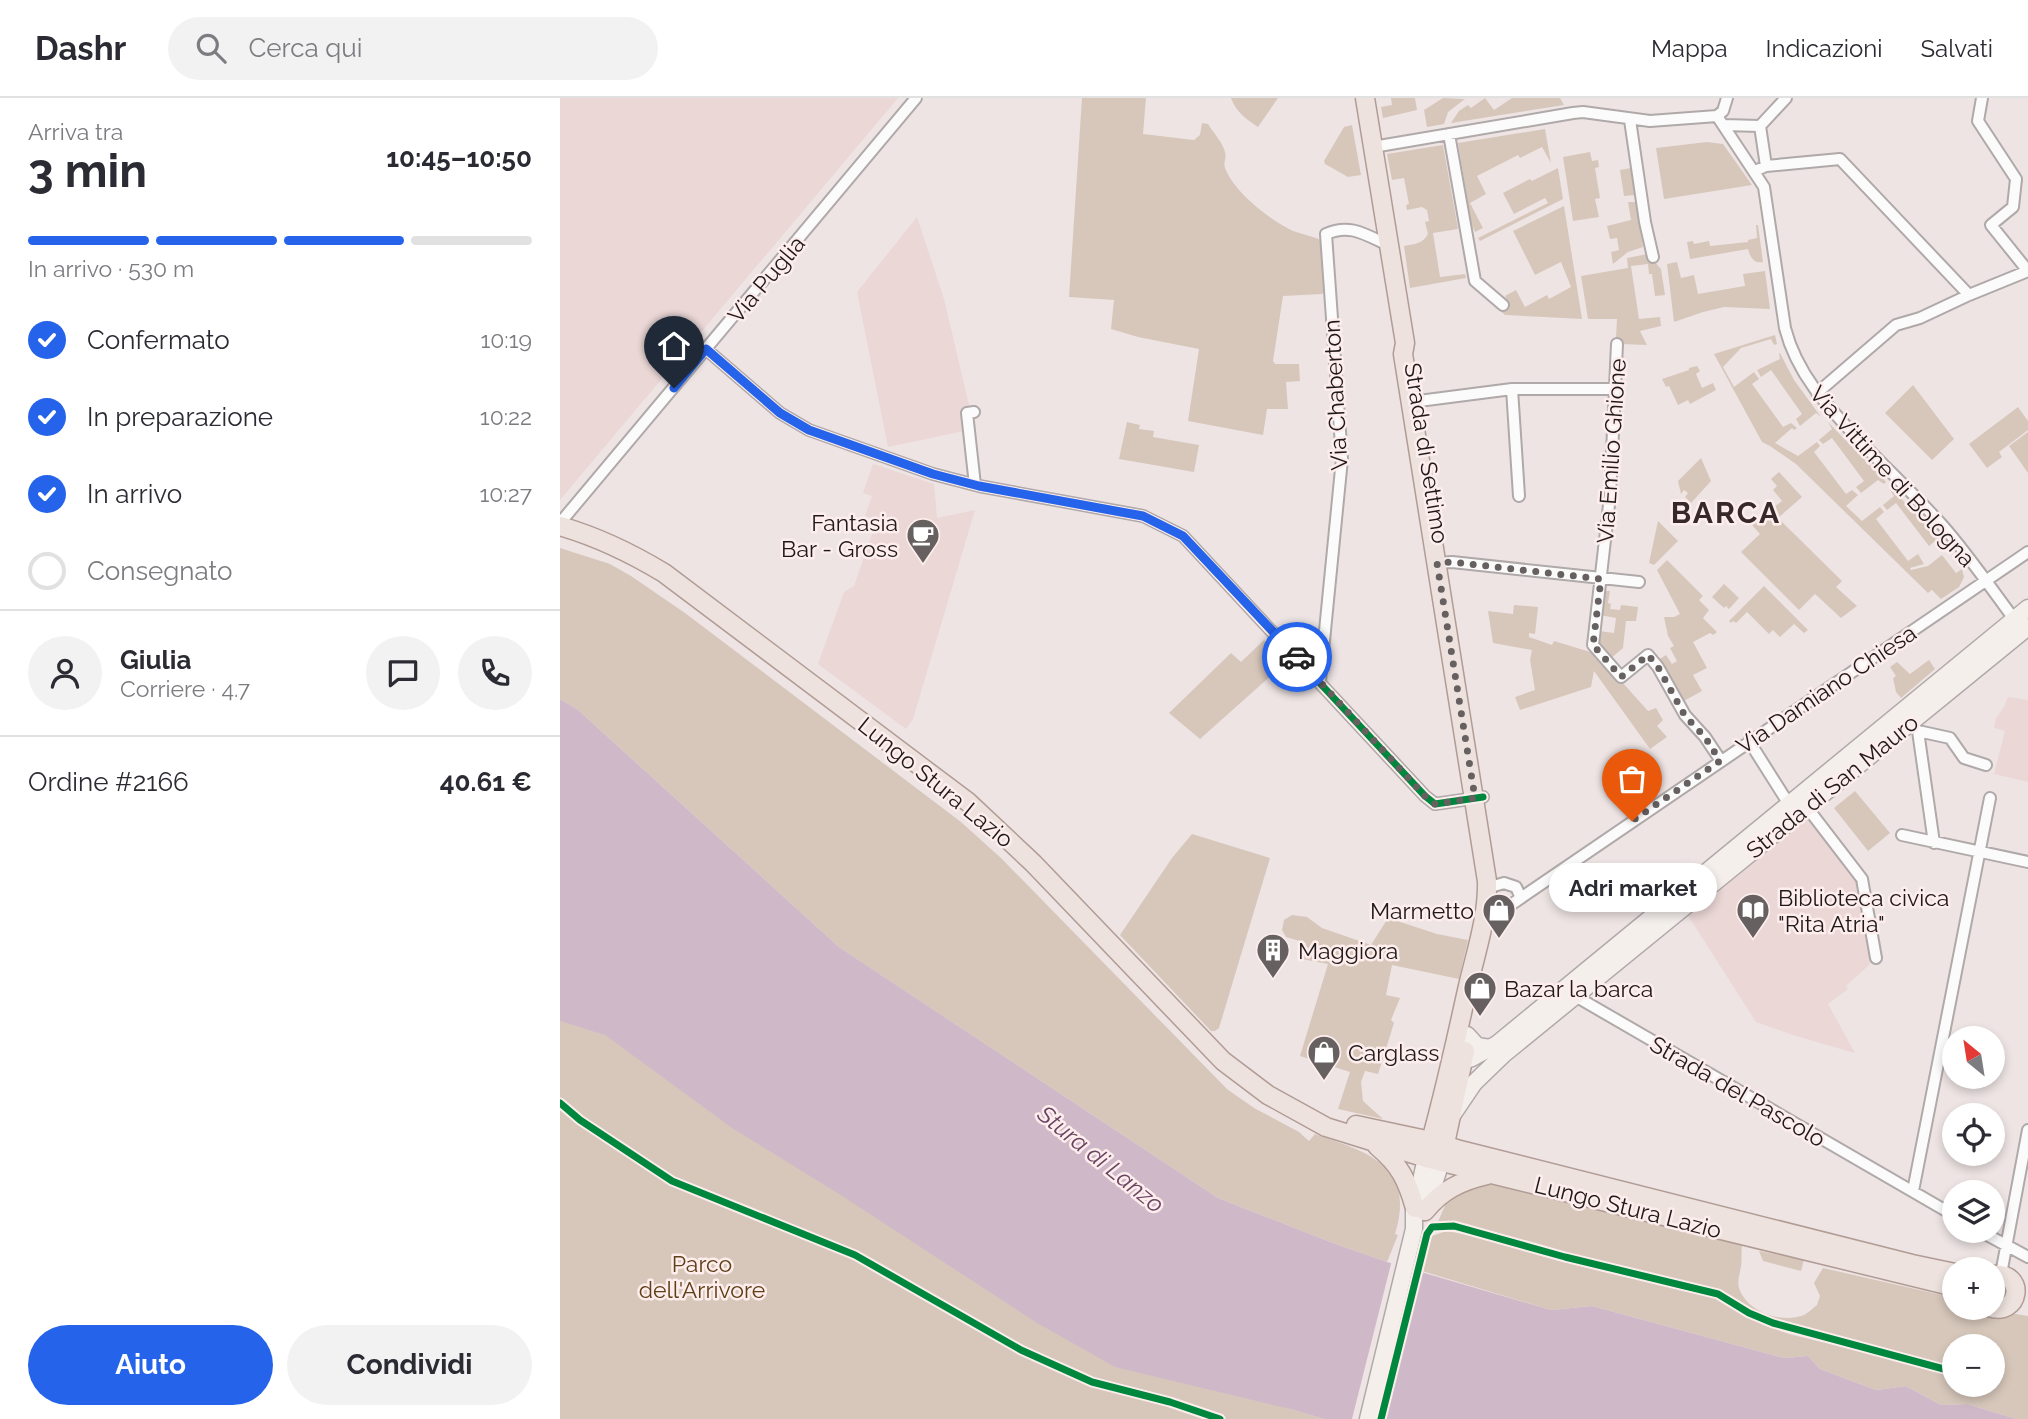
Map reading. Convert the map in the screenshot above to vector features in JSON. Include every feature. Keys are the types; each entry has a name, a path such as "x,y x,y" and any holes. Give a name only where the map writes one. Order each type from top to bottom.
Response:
{"main road":[{"name":"Strada di Settimo","path":"1364,98 1405,343 1403,354 1415,402 1479,797 1485,862 1493,886 1491,913 1467,1035 1457,1063"},
{"name":"Lungo Stura Lazio","path":"560,524 636,556 664,573 942,781 1002,832 1223,1061 1268,1095 1326,1126 1369,1140 1436,1151 1492,1174 1942,1284"},
{"name":"Strada di San Mauro","path":"1797,809 1914,727 2022,626 2028,608"},
{"name":"Strada di San Mauro","path":"1452,1116 1474,1083 1570,993 2022,626"},
{"name":"Strada di Settimo","path":"1457,1063 1491,913"},
{"name":"Strada di San Mauro","path":"1457,1063 1490,1048 1570,993"},
{"path":"1467,1035 1478,1046 1490,1048"},
{"path":"1436,1151 1452,1116 1457,1063"},
{"path":"1368,1419 1457,1063"},
{"name":"Lungo Stura Lazio","path":"1305,1115 1327,1118 1436,1151 1942,1269"},
{"path":"1369,1140 1396,1162 1420,1210"},
{"path":"1420,1210 1452,1186 1492,1174"}],"street":[{"name":"Via Puglia","path":"560,524 916,98"},
{"path":"1721,121 1727,98"},
{"path":"1760,126 1786,98"},
{"path":"1816,393 1896,325 1920,318 2028,271 1992,225 2013,207 2016,178 1978,121 1982,98"},
{"path":"1373,148 1583,112 1630,120 1721,121 1760,126"},
{"path":"1630,120 1653,257"},
{"name":"Via Vittime di Bologna","path":"1721,121 1765,187 1789,344 1807,380 1816,393 1943,526 2022,626"},
{"path":"1760,126 1766,166"},
{"path":"1449,134 1475,281 1503,305"},
{"path":"1755,171 1766,166 1840,159 1969,295"},
{"name":"Via Chaberton","path":"1320,681 1342,458 1326,234 1351,228 1388,245"},
{"path":"1873,327 1880,339"},
{"name":"Via Emilio Ghione","path":"1618,344 1610,496 1593,645 1621,677 1648,655 1658,667 1685,716 1705,737 1720,761"},
{"path":"706,349 780,413 809,430 924,471 975,485 1143,516 1183,536 1425,796 1435,804 1479,797"},
{"path":"1415,402 1512,389 1616,389"},
{"path":"1512,389 1519,496"},
{"path":"974,412 967,413 975,485"},
{"name":"Via Damiano Chiesa","path":"1491,913 1521,898 2028,552"},
{"path":"1441,563 1640,582"},
{"path":"1934,843 1914,727 1950,738 1964,758 1986,765"},
{"path":"1749,741 1797,809 1862,879 1876,958"},
{"path":"1913,1191 1990,798"},
{"path":"1902,835 2028,862"},
{"path":"1493,886 1507,883 1516,887 1521,898"},
{"name":"Strada del Pascolo","path":"1570,993 1942,1208"},
{"path":"2013,1289 2006,1247 2025,1158 2028,1130"},
{"path":"1999,1243 2028,1257"}],"shaded area":[{"path":"560,98 898,98 560,500"},
{"path":"917,217 944,299 969,405 963,413 964,431 888,447 857,292"},
{"path":"873,464 934,484 937,518 975,510 913,719 906,729 818,664 844,592 854,586 877,520 865,516 872,496 863,493"},
{"path":"2008,697 2028,700 2028,782 1994,774 2005,731 1994,728 1996,718"},
{"path":"1810,816 1860,880 1871,961 1846,986 1848,989 1828,1004 1855,1053 1756,1022 1687,914"}],"green space":[{"path":"1082,98 1146,98 1143,134 1194,140 1200,135 1202,123 1208,124 1224,149 1225,166 1230,177 1244,196 1284,226 1319,239 1322,245 1325,291 1322,294 1283,296 1273,361 1275,364 1299,364 1300,381 1286,382 1288,409 1267,409 1263,435 1188,421 1199,349 1111,329 1114,300 1069,297"},
{"path":"1231,98 1278,98 1258,127 1239,111"},
{"path":"1391,98 1415,98 1417,110 1383,118 1381,107 1392,105"},
{"path":"1443,98 1465,99 1448,112 1444,124 1427,127 1424,110"},
{"path":"1485,98 1494,110 1512,98 1560,98 1564,105 1451,123 1459,111 1468,105 1471,108"},
{"path":"1352,125 1361,175 1348,177 1324,161 1344,127"},
{"path":"1545,129 1551,163 1542,147 1520,158 1518,155 1477,176 1486,194 1470,203 1483,228 1475,232 1471,223 1458,143"},
{"path":"1707,142 1723,144 1752,185 1664,199 1656,148"},
{"path":"1443,145 1458,229 1433,233 1440,277 1465,274 1466,278 1410,288 1404,246 1424,240 1428,234 1425,222 1429,221 1427,210 1422,207 1407,210 1406,205 1409,204 1404,178 1392,180 1387,154"},
{"path":"1590,152 1592,161 1598,160 1599,167 1595,168 1600,198 1595,199 1599,217 1573,221 1563,157"},
{"path":"1558,168 1563,199 1480,241 1478,238 1548,203 1545,198 1514,214 1503,193"},
{"path":"1631,168 1635,195 1624,196 1620,170"},
{"path":"1628,202 1636,202 1643,247 1628,252 1613,264 1611,252 1619,250 1617,238 1610,239 1607,226 1631,220"},
{"path":"1564,206 1582,319 1505,315 1499,310 1507,300 1505,296 1516,290 1525,307 1547,295 1549,299 1571,287 1561,262 1535,275 1513,231"},
{"path":"1756,225 1763,262 1753,259 1748,249 1690,259 1687,242 1693,241 1694,244 1709,241 1710,246 1748,242 1757,238"},
{"path":"1648,254 1649,261 1654,261 1661,269 1665,295 1655,296 1648,264 1631,266 1639,319 1660,317 1661,326 1640,331 1647,345 1621,344 1616,337 1617,319 1588,319 1581,276 1628,268 1627,258"},
{"path":"1677,262 1681,278 1694,275 1698,294 1745,286 1743,274 1765,271 1770,309 1724,307 1674,322 1667,264"},
{"path":"1775,335 1777,344 1774,345 1771,339 1741,348 1723,367 1734,387 1754,372 1759,379 1752,384 1783,427 1791,423 1797,428 1792,428 1775,443 1798,456 1817,442 1820,446 1814,452 1846,494 1852,490 1858,495 1846,506 1862,521 1880,507 1884,512 1876,519 1908,561 1918,554 1924,564 1910,568 1911,570 1928,566 1942,555 1956,573 1962,569 1964,577 1959,587 1941,599 1932,590 1928,593 1796,464 1762,442 1714,354"},
{"path":"1780,353 1794,380 1821,417 1816,413 1800,426 1796,419 1802,414 1771,370 1761,377 1757,370 1780,359"},
{"path":"1697,366 1700,371 1696,374 1702,388 1713,383 1716,390 1690,404 1688,400 1678,405 1669,386 1666,387 1662,379"},
{"path":"1913,385 1954,439 1932,460 1885,413"},
{"path":"2018,407 2028,421 2028,430 1999,452 2002,457 1987,468 1969,444"},
{"path":"1127,422 1140,425 1139,429 1154,431 1153,437 1199,445 1194,472 1119,459"},
{"path":"1828,422 1886,482 1884,484 1878,480 1861,493 1856,487 1864,481 1832,438 1823,444 1819,440 1832,429"},
{"path":"2028,432 2028,473 2009,446"},
{"path":"1701,458 1711,481 1691,503 1685,497 1688,493 1684,490 1681,494 1678,481"},
{"path":"1779,472 1802,497 1778,518 1842,581 1836,587 1857,606 1841,618 1815,594 1799,610 1741,552 1760,534 1752,525 1782,501 1773,490 1777,486 1771,479"},
{"path":"1892,489 1939,538 1929,546 1896,503 1887,510 1883,505 1894,496 1890,490"},
{"path":"1658,521 1678,541 1654,565 1649,563"},
{"path":"560,548 610,564 631,576 685,613 961,822 1001,858 1227,1089 1254,1108 1299,1132 1309,1141 1315,1134 1353,1148 1383,1165 1393,1177 1399,1192 1400,1211 1395,1234 1398,1235 1387,1262 1218,1198 839,947 577,709 560,699"},
{"path":"1667,560 1703,596 1699,600 1709,610 1703,618 1717,632 1693,642 1707,668 1693,675 1702,691 1682,702 1658,660 1666,655 1672,664 1677,661 1670,648 1674,646 1668,636 1664,617 1680,614 1657,570"},
{"path":"1724,584 1739,598 1729,609 1712,597"},
{"path":"1764,586 1808,630 1804,633 1794,624 1780,637 1773,630 1769,634 1747,612 1736,623 1729,621"},
{"path":"1604,591 1610,591 1610,609 1620,610 1621,605 1638,607 1636,621 1626,621 1623,648 1610,659 1597,644 1599,631 1614,633 1616,618 1600,615"},
{"path":"1514,605 1538,607 1535,634 1529,633 1529,637 1552,645 1554,641 1597,654 1648,711 1656,708 1663,720 1657,726 1667,737 1650,749 1594,671 1591,687 1520,710 1515,697 1535,690 1530,660 1532,650 1493,643 1488,611 1513,614"},
{"path":"1264,640 1284,664 1200,739 1169,713 1231,653 1241,662"},
{"path":"1929,660 1935,669 1901,698 1896,692 1893,678 1896,676 1890,667 1897,662 1910,674"},
{"path":"1855,791 1890,833 1868,851 1834,808"},
{"path":"1192,834 1270,858 1219,1028 1215,1031 1211,1031 1120,935 1172,858"},
{"path":"1292,915 1307,917 1322,928 1371,945 1388,918 1437,934 1468,940 1459,979 1392,965 1386,995 1400,998 1391,1020 1394,1023 1378,1074 1365,1071 1361,1082 1363,1101 1383,1119 1338,1109 1350,1072 1300,1056 1328,964 1302,959 1306,943 1286,937 1282,930 1284,920"},
{"name":"Parco dell'Arrivore","path":"560,989 1290,1409 1324,1419 560,1419"},
{"path":"1476,1182 1510,1186 1742,1245 1739,1288 1749,1304 1775,1317 1804,1315 1817,1305 1820,1296 1814,1283 1823,1268 1942,1295 1942,1320 2005,1320 2005,1313 2010,1313 2028,1316 2028,1419 2016,1419 1967,1404 1941,1405 1906,1386 1876,1390 1820,1369 1808,1356 1784,1358 1592,1306 1551,1310 1422,1271 1432,1236 1446,1231 1476,1236 1559,1261 1697,1292 1718,1299 1763,1325 1789,1334 1908,1363 1936,1367 1932,1361 1776,1322 1712,1289 1572,1256 1456,1223 1437,1224 1447,1196"},
{"path":"1759,1251 1804,1260 1801,1271 1763,1261"}],"water":[{"name":"Stura di Lanzo","path":"560,699 577,709 839,947 1218,1198 1387,1262 1551,1310 1592,1306 1784,1358 1808,1356 1820,1369 1876,1390 1906,1386 1941,1405 1967,1404 2016,1419 1324,1419 1115,1367 1037,1323 732,1128 605,1035 560,1021"}],"pier":[{"path":"1392,1260 1423,1268 1384,1419 1352,1419"}],"cycle path":[{"path":"707,350 780,413 809,430 933,474 979,486 1143,516 1183,536 1425,796 1435,804 1483,797"},
{"path":"560,1103 580,1120 672,1181 855,1255 1021,1350 1092,1382 1170,1402 1220,1419"},
{"path":"1381,1419 1427,1234 1432,1227 1454,1226 1565,1257 1718,1294 1749,1313 1773,1323 1942,1368"}],"way so far":[{"path":"1297,657 1435,804 1475,798 1437,563 1452,562 1601,579 1593,645 1621,677 1648,655 1658,667 1685,716 1705,737 1720,761 1632,821"}],"place":[{"name":"Fantasia Bar - Gross","path":"923,565"},
{"name":"Adri market","path":"1632,821"},
{"name":"Marmetto","path":"1499,940"},
{"name":"Biblioteca civica \"Rita Atria\"","path":"1753,940"},
{"name":"Maggiora","path":"1273,980"},
{"name":"Bazar la barca","path":"1480,1018"},
{"name":"Carglass","path":"1324,1082"}],"district":[{"name":"BARCA","path":"1726,512"}],"route":[{"path":"674,388 706,349 780,413 809,430 839,442 924,471 979,486 1143,516 1183,536 1297,657"}]}
